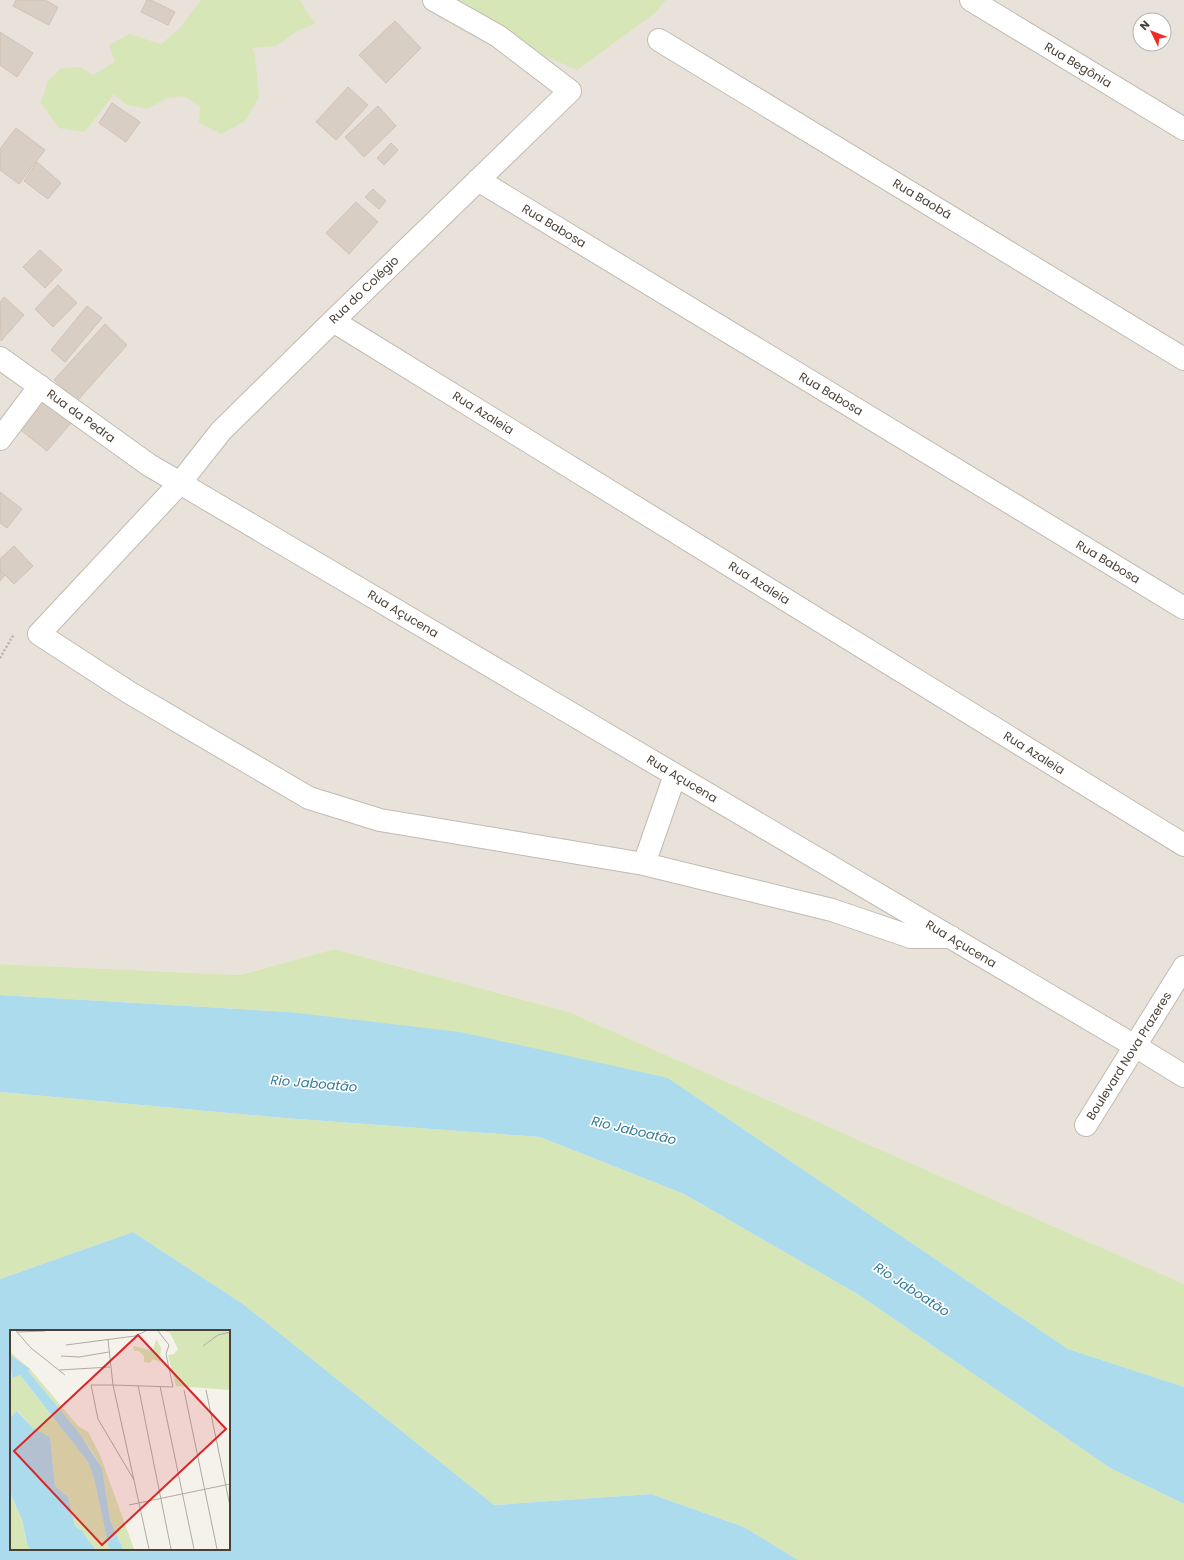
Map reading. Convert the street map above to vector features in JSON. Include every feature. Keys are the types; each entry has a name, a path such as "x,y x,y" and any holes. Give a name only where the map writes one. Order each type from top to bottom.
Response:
{"street":[{"name":"Rua do Colégio","path":"434,0 498,36 570,92 172,478 39,634 130,693 309,798 380,820 644,864"},
{"name":"Rua Begônia","path":"971,0 1184,129"},
{"name":"Rua Baobá","path":"659,40 1184,359"},
{"name":"Rua Babosa","path":"478,180 1184,608"},
{"name":"Rua Azaleia","path":"333,321 1184,845"},
{"name":"Rua da Pedra","path":"0,358 148,465 172,478"},
{"path":"0,439 40,386"},
{"name":"Rua Açucena","path":"172,478 1184,1076"},
{"path":"675,775 644,864 832,910 911,937 951,937"},
{"name":"Boulevard Nova Prazeres","path":"1086,1125 1184,967"}],"shaded area":[{"path":"0,0 1184,0 1184,1284 569,1012 334,949 240,975 0,964"}],"green space":[{"path":"201,0 300,0 315,24 299,30 276,46 252,48 255,54 259,97 245,121 221,134 199,123 200,106 183,96 168,98 147,109 127,105 114,94 85,132 59,128 41,103 48,81 60,69 80,67 93,75 115,62 109,45 129,34 161,44 178,30"},
{"path":"454,0 666,0 655,13 577,70 498,36"},
{"path":"334,949 569,1012 1184,1284 1184,1387 1068,1349 668,1078 289,1012 0,995 0,964 240,975"},
{"path":"0,1092 284,1118 540,1137 684,1194 859,1295 1110,1468 1184,1504 1184,1560 798,1560 744,1527 651,1494 494,1505 243,1304 133,1232 0,1279"}],"water":[{"name":"Rio Jaboatão","path":"0,995 289,1012 460,1032 668,1078 1068,1349 1184,1387 1184,1504 1110,1468 859,1295 684,1194 540,1137 284,1118 0,1092"},
{"path":"133,1232 243,1304 494,1505 651,1494 744,1527 798,1560 0,1560 0,1279"}],"building":[{"path":"16,0 45,0 58,7 49,25 13,6"},
{"path":"147,0 151,0 175,12 168,25 141,12"},
{"path":"395,21 421,48 386,83 359,55"},
{"path":"0,32 33,53 17,77 0,65"},
{"path":"348,87 368,105 336,140 316,122"},
{"path":"112,103 140,122 126,142 99,123"},
{"path":"378,106 396,126 364,157 345,137"},
{"path":"16,128 45,150 19,184 0,170 0,149"},
{"path":"391,143 398,150 384,165 377,158"},
{"path":"37,162 61,183 48,199 24,181"},
{"path":"373,189 386,201 379,209 365,197"},
{"path":"356,202 378,222 349,254 326,233"},
{"path":"40,250 62,270 45,288 23,267"},
{"path":"58,285 77,303 53,327 35,309"},
{"path":"4,297 24,315 1,341 0,302"},
{"path":"87,306 102,318 65,362 51,350"},
{"path":"105,324 127,345 77,401 54,380"},
{"path":"40,399 71,423 47,451 17,427"},
{"path":"0,492 22,509 7,528 0,523"},
{"path":"14,546 33,566 14,584 0,570 0,559"},
{"path":"0,570 5,575 0,581"}]}
